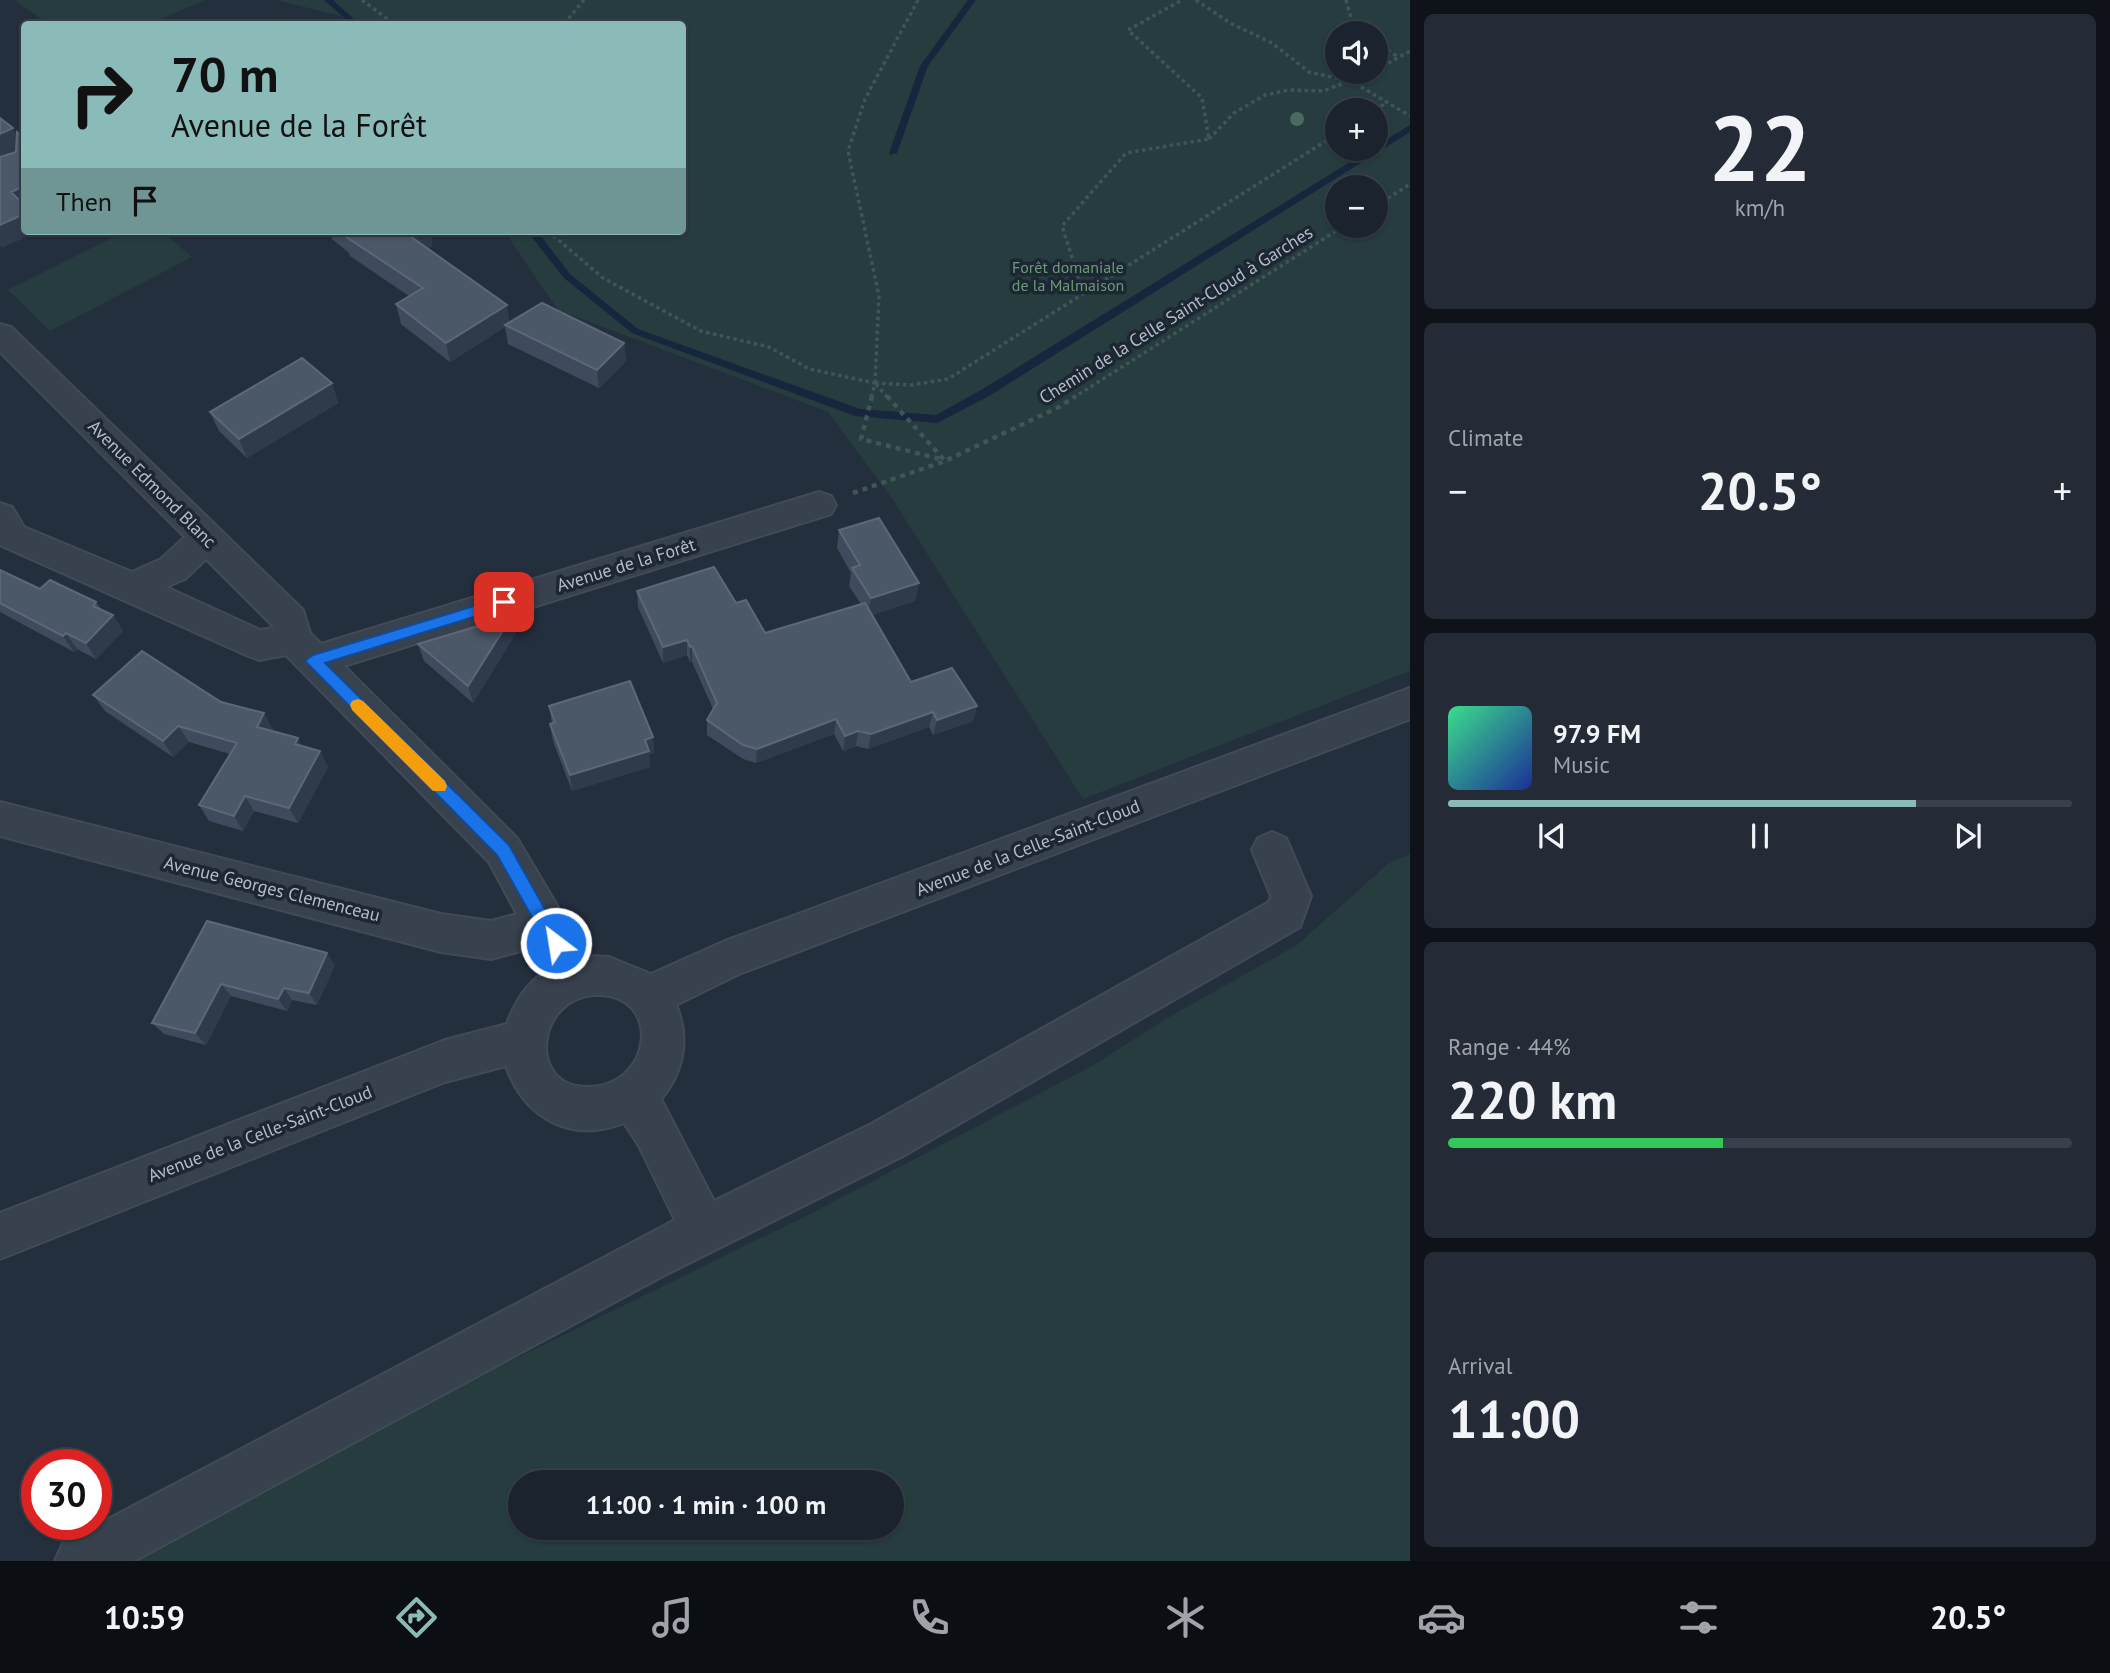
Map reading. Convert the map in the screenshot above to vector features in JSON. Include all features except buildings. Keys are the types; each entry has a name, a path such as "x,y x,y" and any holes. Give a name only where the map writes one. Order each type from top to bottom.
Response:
{"street":[{"name":"Avenue Edmond Blanc","path":"0,334 290,620 303,650 503,850 545,926 578,977"},
{"name":"Avenue de la Forêt","path":"0,516 12,537 258,645 303,650 819,505"},
{"path":"123,584 173,569 206,538"},
{"name":"Avenue de la Celle-Saint-Cloud","path":"648,997 725,960 1410,704"},
{"name":"Avenue Georges Clemenceau","path":"0,819 441,933 491,940 545,926"},
{"path":"81,1561 704,1229 887,1140 1286,914 1292,896 1272,850"},
{"path":"603,975 628,982 648,997 662,1020 664,1048 654,1075 633,1097 604,1109 572,1108 545,1094 527,1070 522,1041 531,1013 550,990 578,977 603,975"},
{"name":"Avenue de la Celle-Saint-Cloud","path":"0,1236 445,1061 522,1041"},
{"path":"633,1097 655,1130 704,1229"}],"path":[{"path":"362,0 390,21"},
{"path":"566,21 584,0"},
{"path":"918,0 864,99 848,151 879,296 875,383 861,439 945,461"},
{"path":"1182,0 1128,30 1202,97 1209,139"},
{"path":"1196,0 1230,23 1272,43 1309,72 1325,76"},
{"path":"1346,0 1352,21"},
{"path":"1388,50 1399,57"},
{"path":"1388,63 1410,51"},
{"path":"1086,290 1078,276 1062,226 1126,153 1209,139 1228,114 1263,95 1290,90 1314,93 1346,84"},
{"path":"1356,84 1378,98"},
{"path":"1388,104 1410,116"},
{"path":"553,235 603,278 701,331 769,347 809,369 875,383 911,385 947,379 1325,141"},
{"path":"1388,198 1410,184"},
{"name":"Chemin de la Celle Saint-Cloud à Garches","path":"819,505 945,461 1059,407 1325,238"},
{"path":"875,383 945,461"}],"green space":[{"path":"15,0 205,0 156,21 44,21"},
{"name":"Forêt domaniale de la Malmaison","path":"276,0 1410,0 1410,671 1083,799 893,500 828,412 558,310 507,235 686,235 686,21 361,21"},
{"path":"117,235 167,235 192,257 50,331 8,290"},
{"path":"1410,854 1410,1561 103,1561 812,1213 1092,1066 1164,1020 1297,945 1388,864"}],"waterway":[{"path":"328,0 352,21"},
{"path":"893,153 924,66 972,0"},
{"path":"535,235 567,276 635,331 859,413 937,419 985,393 1410,128"}],"slow traffic":[{"path":"358,705 439,786"}],"route":[{"path":"504,602 313,661 503,850 556,943"}]}
